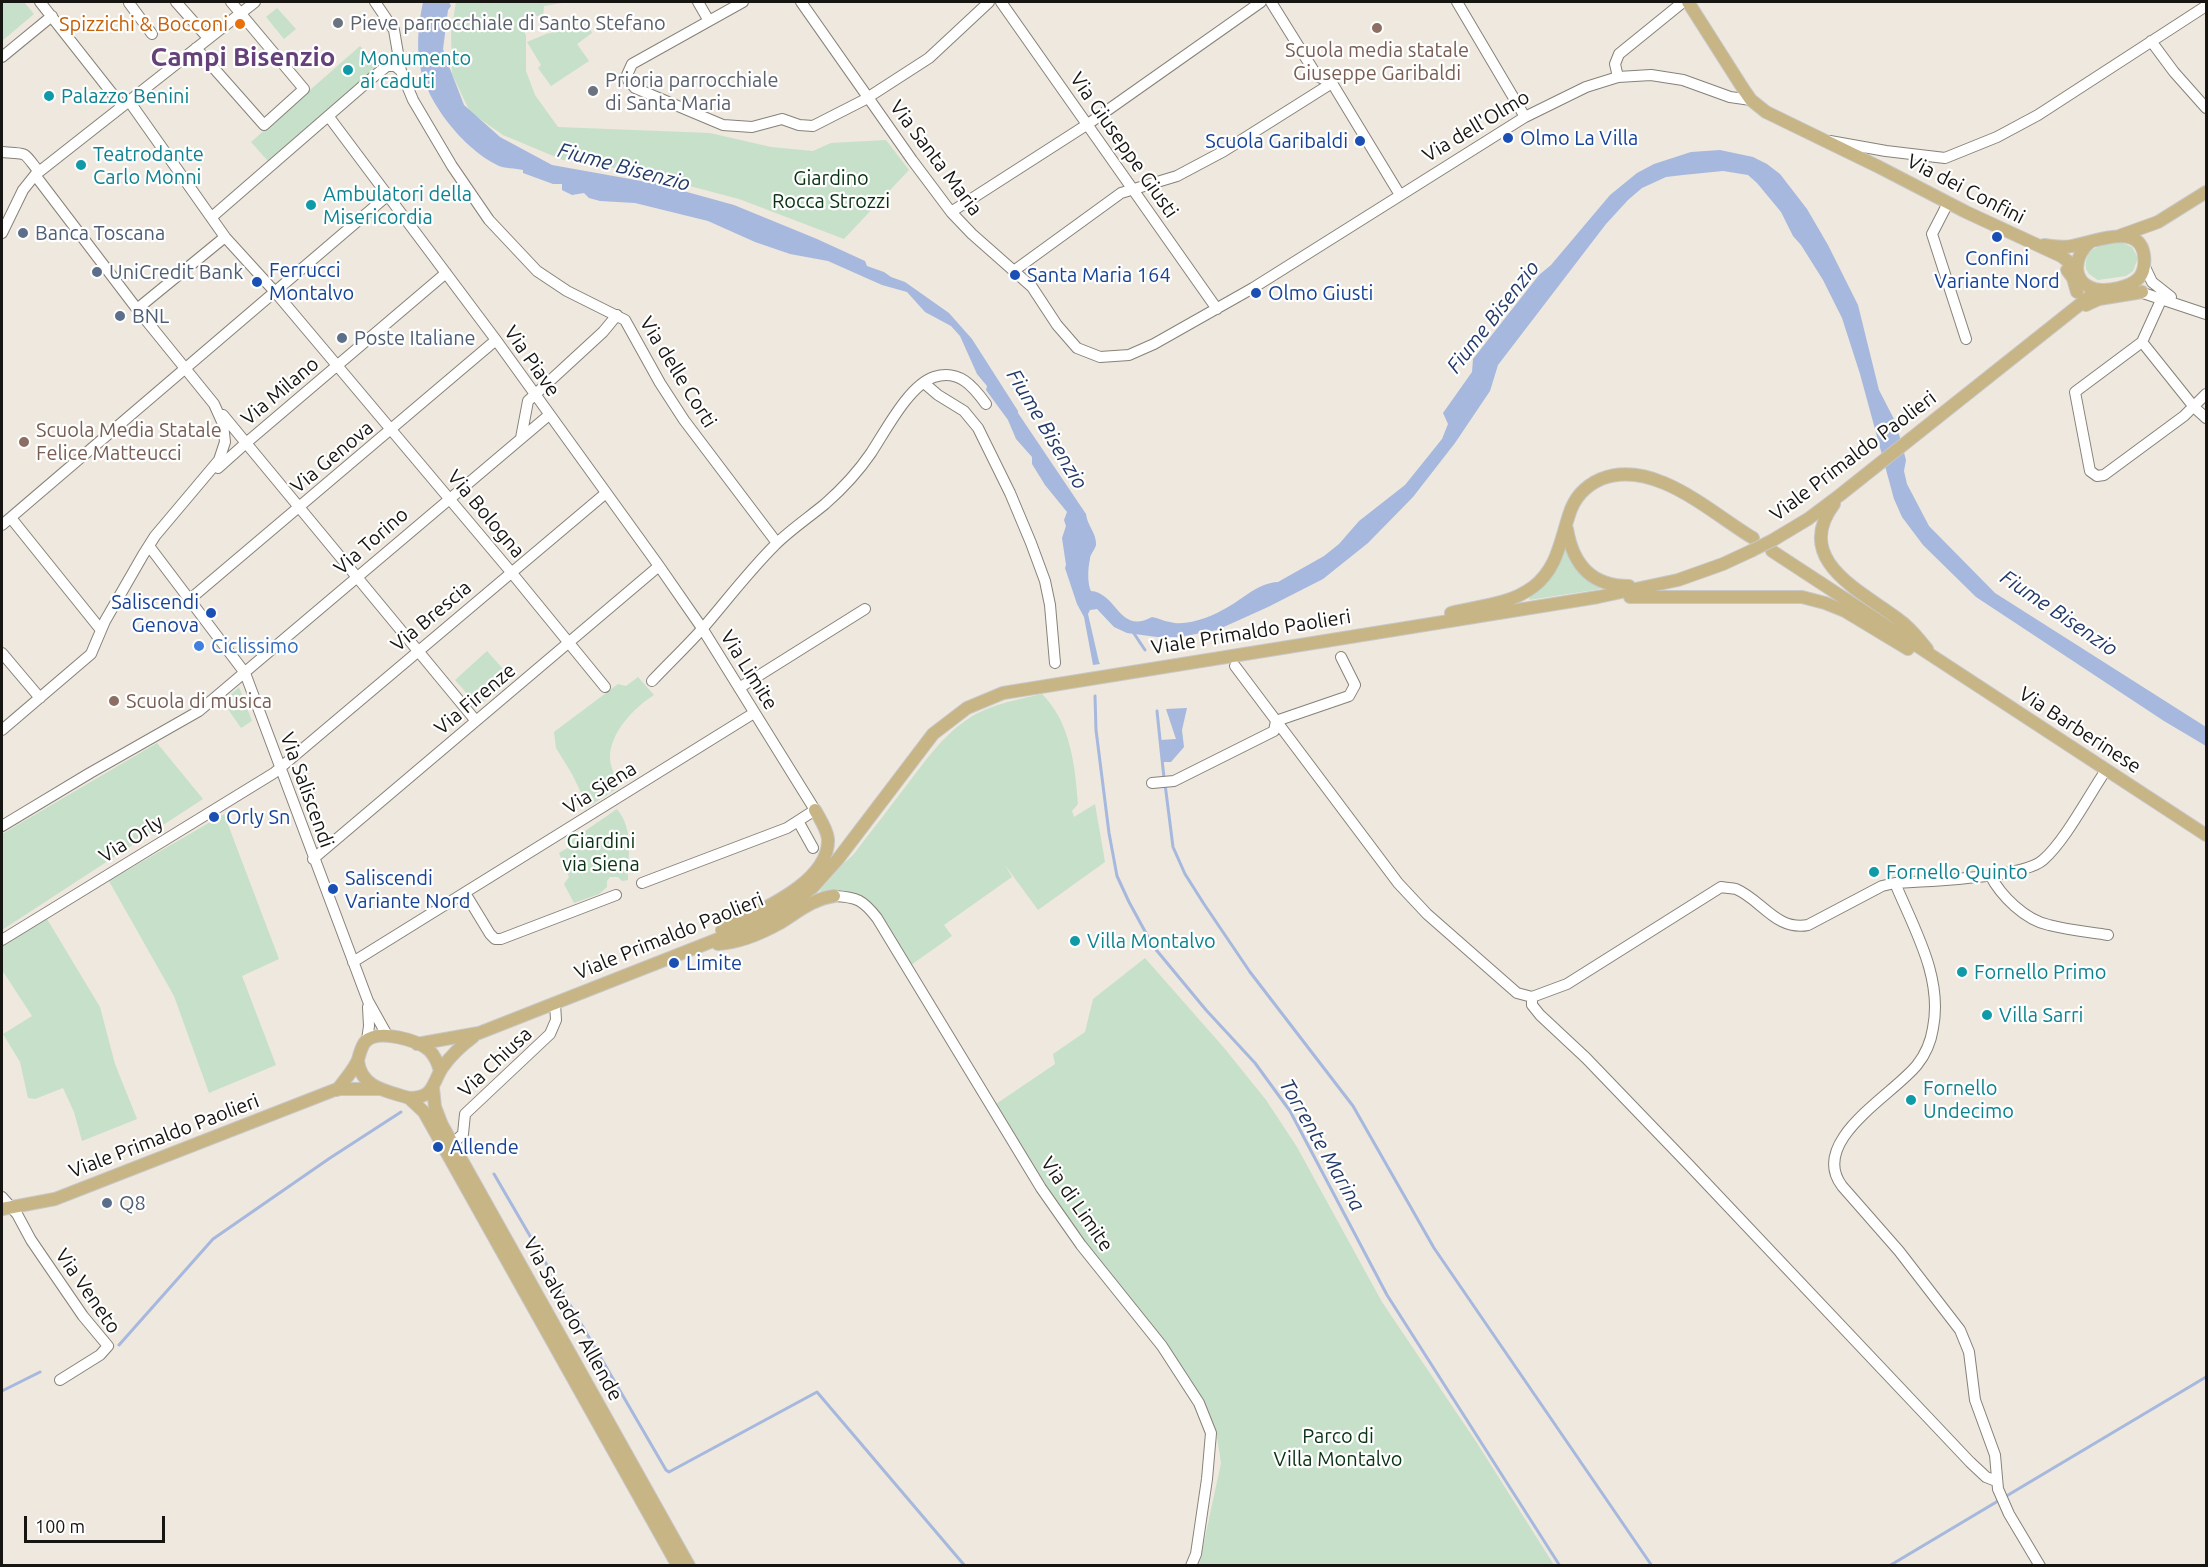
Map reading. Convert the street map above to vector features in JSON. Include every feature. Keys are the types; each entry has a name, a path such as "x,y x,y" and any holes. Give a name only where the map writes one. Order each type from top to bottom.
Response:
{"main road":[{"path":"1688,2 1751,100"},
{"name":"Via dell'Olmo","path":"1751,100 1772,115 1879,166"},
{"name":"Via dei Confini","path":"1879,166 1948,203 2061,256 2088,285 2098,290"},
{"name":"Via dei Confini","path":"2040,247 2070,247 2119,236 2158,222 2206,192"},
{"path":"2098,290 2119,287 2137,280 2144,259 2146,238 2158,222"},
{"path":"2119,236 2134,240 2144,259"},
{"path":"2078,272 2077,262 2080,252 2090,242"},
{"path":"2040,247 2067,269 2073,278 2077,292"},
{"name":"Viale Primaldo Paolieri","path":"2062,319 2077,292 2078,272"},
{"name":"Viale Primaldo Paolieri","path":"417,1044 479,1033 766,919 806,894 838,859 933,734 968,708 1003,693 1657,586 1698,574 1752,544 1773,545 1845,491 2098,290"},
{"path":"2062,319 2098,300 2142,292"},
{"path":"1410,627 1442,615 1509,600 1532,588 1546,574 1557,556 1572,505 1584,489 1604,478 1628,475 1648,478 1671,486 1752,544"},
{"path":"1845,491 1826,514 1822,526 1821,540 1827,559 1845,581 1907,626 1933,657"},
{"path":"1566,525 1576,559 1594,578 1616,586 1657,586"},
{"path":"1773,545 1933,657"},
{"path":"1598,597 1802,597 1836,607 1902,646 1933,657"},
{"name":"Via Barberinese","path":"1933,657 2206,836"},
{"path":"704,944 730,926 796,890 812,875 822,860 828,843 826,830 814,810"},
{"path":"704,944 732,942 772,927 814,901 834,896"},
{"name":"Viale Primaldo Paolieri","path":"433,1088 440,1071 459,1048 479,1033"},
{"path":"337,1089 358,1061 361,1048 367,1040 387,1035"},
{"name":"Viale Primaldo Paolieri","path":"387,1035 417,1044 431,1053 440,1071"},
{"name":"Viale Primaldo Paolieri","path":"358,1061 360,1071 366,1080 381,1089 409,1098"},
{"path":"409,1098 423,1096 433,1088"},
{"name":"Via Salvador Allende","path":"433,1088 435,1107 452,1144 689,1566"},
{"name":"Viale Primaldo Paolieri","path":"6,1208 56,1199 337,1089 381,1089"},
{"name":"Via Salvador Allende","path":"409,1098 424,1112 678,1566"}],"street":[{"name":"Via Bologna","path":"40,2 213,216 225,237 276,293 605,687"},
{"path":"130,2 152,34"},
{"path":"176,2 208,38"},
{"path":"196,48 264,125 304,89 231,2"},
{"path":"2,233 23,190 37,174 122,101 255,2"},
{"path":"698,2 709,21"},
{"path":"743,2 632,64 627,77 635,88 723,124 737,127 765,125 782,119 799,125 813,126 868,97 936,52 989,2"},
{"name":"Via Santa Maria","path":"801,2 951,212 1036,292 1072,345 1094,356 1115,357"},
{"name":"Via Giuseppe Giusti","path":"1001,2 1217,309"},
{"path":"951,212 1088,124 1261,2"},
{"path":"1271,2 1317,76 1332,83 1400,195"},
{"path":"1457,2 1525,117"},
{"path":"1618,77 1615,64 1618,54 1683,2"},
{"name":"Via delle Corti","path":"377,4 394,30 401,71 413,100 431,133 479,206 525,260 552,282 625,320 660,383 684,420 777,543"},
{"path":"1821,140 1945,158 1997,137 2038,114 2206,6"},
{"path":"2,57 52,16"},
{"path":"2151,41 2174,72 2206,108"},
{"path":"213,216 387,66 395,66 401,71"},
{"name":"Via dell'Olmo","path":"1115,357 1144,349 1217,309 1525,117 1576,91 1618,77 1645,75 1668,77 1699,84 1730,97 1751,100"},
{"path":"1015,270 1121,193 1177,176 1224,151 1332,83"},
{"name":"Via Piave","path":"329,117 496,340 702,628"},
{"path":"1879,166 1886,151"},
{"path":"2,152 22,152 137,309 185,370 476,721"},
{"path":"2,525 387,196"},
{"path":"1948,203 1932,234 1966,339"},
{"path":"137,309 225,237"},
{"path":"2144,259 2152,282 2158,289 2189,307"},
{"name":"Via Milano","path":"193,490 446,273"},
{"path":"2119,287 2162,298 2206,314"},
{"path":"2162,298 2142,342 2075,392 2088,467 2092,474 2104,475 2194,406 2206,394"},
{"path":"521,438 528,401 603,332 616,315"},
{"name":"Via Genova","path":"189,600 496,340"},
{"path":"2142,342 2206,418"},
{"path":"986,404 974,388 962,378 945,375 924,382 938,395 964,411 978,428 1010,494 1044,580 1050,604 1056,663"},
{"name":"Via Limite","path":"814,810 702,628 740,581 777,543 840,489 870,454 904,403 924,382"},
{"path":"2,730 91,654 101,630 149,546 219,460 224,451 224,427 214,404"},
{"name":"Via Torino","path":"2,826 199,711 448,498 549,415"},
{"name":"Via Brescia","path":"280,768 606,493"},
{"path":"10,518 101,630"},
{"name":"Via Saliscendi","path":"149,546 245,672 353,962 368,1000 387,1035"},
{"name":"Via Firenze","path":"313,859 659,566"},
{"path":"739,688 865,609"},
{"path":"652,681 702,628"},
{"path":"2,653 40,698"},
{"path":"1276,721 1349,696 1355,685 1341,657"},
{"path":"1235,666 1398,883 1427,914 1508,985 1518,993 1532,997 1567,984 1721,887 1736,889 1780,921 1797,926 1808,925 1882,886 2022,871 2044,860 2106,770"},
{"name":"Via Siena","path":"353,962 754,713"},
{"path":"1152,783 1174,782 1274,731 1276,721"},
{"name":"Via Orly","path":"2,940 280,768"},
{"path":"642,883 787,828 814,810"},
{"path":"798,821 813,848"},
{"path":"1990,875 2001,892 2037,921 2108,935"},
{"path":"1895,884 1931,973 1936,1000 1933,1029 1928,1046 1917,1065 1851,1128 1838,1147 1833,1158 1835,1177 1899,1251 1960,1330 1969,1352 1975,1400 1995,1455 1997,1485 2009,1514 2040,1566"},
{"path":"465,893 495,939 501,939 616,895"},
{"name":"Via di Limite","path":"834,896 852,897 867,904 1041,1188 1081,1245 1162,1346 1199,1403 1211,1432 1196,1554 1191,1566"},
{"path":"1532,997 1532,1005 1540,1015 1586,1058 1689,1165 1970,1462 1997,1485"},
{"name":"Via Saliscendi","path":"367,1040 368,1000"},
{"name":"Via Chiusa","path":"452,1144 463,1134 465,1114 550,1034 556,1020 555,1003"},
{"path":"2,1197 6,1208"},
{"name":"Via Veneto","path":"6,1208 83,1316 108,1346 100,1355 60,1380"}],"green space":[{"path":"2,2 24,2 34,14 2,41"},
{"name":"Giardino Rocca Strozzi","path":"456,2 568,2 544,6 543,17 532,15 526,17 522,24 526,36 526,71 535,95 558,127 710,133 771,147 813,151 831,143 886,140 909,170 844,239 739,199 648,175 563,160 503,135 470,112 452,74 451,33"},
{"path":"277,8 296,29 284,39 266,17"},
{"path":"588,24 592,33 577,44 589,61 551,86 538,68 541,65 527,42 546,34"},
{"path":"360,46 378,66 268,161 251,142"},
{"path":"2121,242 2132,247 2138,258 2133,271 2126,276 2098,280 2089,274 2086,261 2091,251 2101,246"},
{"path":"1566,548 1591,582 1601,589 1529,600 1557,567"},
{"path":"487,651 511,678 478,706 455,680"},
{"path":"638,677 654,695 632,713 615,737 610,759 619,787 588,807 556,748 554,732 618,684 626,686"},
{"path":"239,687 252,721 241,728 223,702"},
{"path":"1042,694 1052,705 1059,718 1070,746 1078,804 1072,811 1074,817 1095,804 1105,862 1038,910 1005,865 1012,877 944,925 952,936 911,965 866,902 823,893 820,892 821,889 853,855 949,734 974,715 992,707"},
{"path":"157,743 203,799 2,930 2,834"},
{"name":"Giardini via Siena","path":"617,809 628,834 628,880 622,881 618,877 610,877 607,887 599,894 574,903 564,884 569,877 559,853 571,846 569,842"},
{"path":"224,814 279,959 242,976 276,1065 209,1093 174,996 109,881"},
{"path":"47,919 100,1007 115,1064 137,1119 82,1141 74,1112 63,1088 35,1099 28,1098 20,1062 3,1034 32,1016 2,973 2,946"},
{"name":"Parco di Villa Montalvo","path":"1145,958 1225,1049 1266,1100 1297,1147 1382,1302 1477,1443 1554,1565 1199,1565 1221,1463 1216,1431 1204,1401 1167,1345 1085,1243 1045,1186 996,1104 1055,1064 1053,1054 1085,1032 1093,999"}],"water":[{"name":"Fiume Bisenzio","path":"423,2 449,2 451,6 448,10 443,49 445,56 464,105 500,137 552,165 658,184 734,205 865,261 867,266 905,282 949,313 972,339 1018,413 1086,514 1096,541 1089,566 1088,579 1091,591 1107,598 1119,612 1132,621 1152,617 1177,623 1200,620 1264,585 1278,582 1324,556 1339,544 1359,521 1405,485 1442,439 1448,424 1443,413 1472,372 1473,359 1539,275 1551,265 1610,195 1637,173 1654,164 1691,152 1720,150 1753,157 1780,174 1807,209 1858,305 1879,390 1896,423 1906,460 1904,471 1907,484 1929,526 1995,593 2206,727 2206,746 2164,721 1976,597 1923,545 1902,517 1894,499 1860,374 1842,318 1823,280 1793,236 1781,212 1757,183 1748,175 1723,171 1666,177 1642,188 1628,200 1606,224 1498,365 1490,391 1455,443 1413,497 1368,543 1323,579 1217,630 1180,637 1127,633 1114,627 1097,609 1090,610 1088,614 1100,664 1093,665 1084,617 1077,604 1065,568 1062,538 1067,512 1045,485 1032,464 1032,457 1016,439 1008,420 977,374 960,336 951,326 925,312 907,292 882,285 828,261 790,254 755,242 708,221 635,203 600,201 589,198 584,193 572,195 562,190 562,184 553,184 523,173 523,170 500,166 484,157 448,123 430,95 424,80 418,50"},
{"path":"1187,708 1182,730 1184,747 1171,762 1163,762 1160,740 1176,739 1166,709"}],"waterway":[{"path":"1133,632 1145,650"},
{"name":"Torrente Marina","path":"1095,696 1096,730 1109,833 1117,876 1129,902 1153,946 1206,1010 1255,1063 1290,1111 1387,1295 1560,1566"},
{"path":"1157,711 1164,778"},
{"path":"1165,784 1173,847 1185,874 1250,972 1353,1106 1434,1248 1652,1566"},
{"path":"119,1345 213,1239 401,1112"},
{"path":"494,1174 666,1470 669,1472 817,1392 965,1566"},
{"path":"2,1391 40,1372"},
{"path":"1889,1566 2206,1377"}],"place":[{"name":"Pieve parrocchiale di Santo Stefano","path":"338,23"},
{"name":"Spizzichi & Bocconi","path":"240,24"},
{"name":"Scuola media statale Giuseppe Garibaldi","path":"1377,28"},
{"name":"Monumento ai caduti","path":"348,70"},
{"name":"Prioria parrocchiale di Santa Maria","path":"593,91"},
{"name":"Palazzo Benini","path":"49,96"},
{"name":"Olmo La Villa","path":"1508,138"},
{"name":"Scuola Garibaldi","path":"1360,141"},
{"name":"Teatrodante Carlo Monni","path":"81,165"},
{"name":"Ambulatori della Misericordia","path":"311,205"},
{"name":"Banca Toscana","path":"23,233"},
{"name":"Confini Variante Nord","path":"1997,237"},
{"name":"UniCredit Bank","path":"97,272"},
{"name":"Santa Maria 164","path":"1015,275"},
{"name":"Ferrucci Montalvo","path":"257,282"},
{"name":"Olmo Giusti","path":"1256,293"},
{"name":"BNL","path":"120,316"},
{"name":"Poste Italiane","path":"342,338"},
{"name":"Scuola Media Statale Felice Matteucci","path":"24,442"},
{"name":"Saliscendi Genova","path":"211,613"},
{"name":"Ciclissimo","path":"199,646"},
{"name":"Scuola di musica","path":"114,701"},
{"name":"Orly Sn","path":"214,817"},
{"name":"Fornello Quinto","path":"1874,872"},
{"name":"Saliscendi Variante Nord","path":"333,889"},
{"name":"Villa Montalvo","path":"1075,941"},
{"name":"Limite","path":"674,963"},
{"name":"Fornello Primo","path":"1962,972"},
{"name":"Villa Sarri","path":"1987,1015"},
{"name":"Fornello Undecimo","path":"1911,1100"},
{"name":"Allende","path":"438,1147"},
{"name":"Q8","path":"107,1203"}],"district":[{"name":"Campi Bisenzio","path":"243,57"}]}
